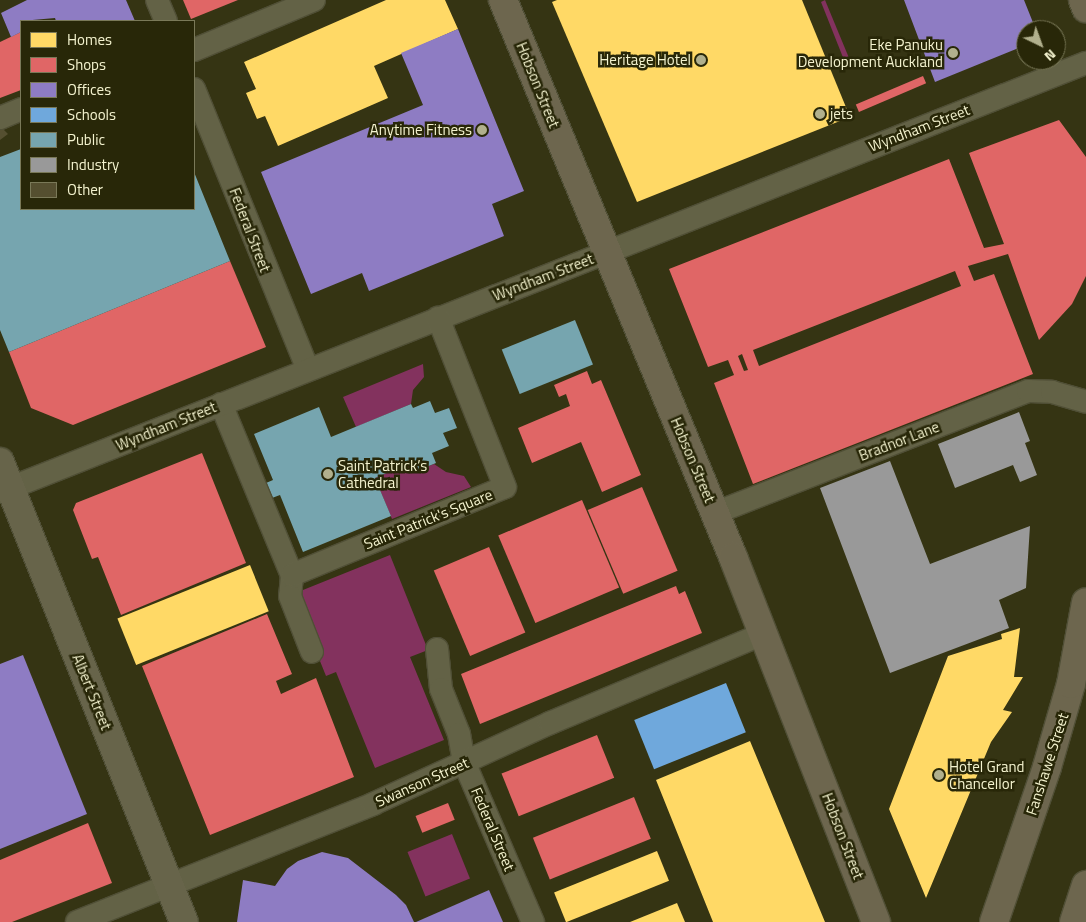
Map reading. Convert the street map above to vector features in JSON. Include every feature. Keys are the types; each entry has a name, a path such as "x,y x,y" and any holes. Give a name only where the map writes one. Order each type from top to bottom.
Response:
{"main road":[{"name":"Hobson Street","path":"503,0 715,512 876,922"},
{"path":"1083,0 1086,8"},
{"name":"Fanshawe Street","path":"994,922 1047,767 1071,684 1086,602"},
{"path":"1074,922 1086,885"}],"street":[{"path":"157,0 166,20"},
{"path":"195,50 314,0"},
{"name":"Wyndham Street","path":"5,490 1086,63"},
{"name":"Federal Street","path":"195,91 308,370"},
{"path":"0,118 20,109"},
{"name":"Saint Patrick's Square","path":"292,575 506,487 438,318"},
{"name":"Bradnor Lane","path":"715,512 1028,391 1052,392 1086,402"},
{"path":"221,404 292,575 290,596 312,652"},
{"name":"Albert Street","path":"0,462 5,490 184,922"},
{"name":"Swanson Street","path":"77,922 168,883 229,863 763,634"},
{"name":"Federal Street","path":"437,648 441,689 460,734 464,762 533,922"}],"shaded area":[{"path":"825,0 849,58 844,60 821,2"},
{"path":"423,364 424,377 413,390 411,404 356,427 343,397"},
{"path":"415,461 419,470 434,464 446,472 464,476 471,487 392,519 375,478"},
{"path":"390,555 428,650 410,657 444,740 375,768 336,672 326,676 293,594"},
{"path":"452,834 470,879 425,896 407,852"}],"building: Homes":[{"path":"386,0 445,0 458,29 374,66 388,98 278,146 265,116 257,119 246,93 256,89 244,62"},
{"name":"Heritage Hotel","path":"557,0 802,0 850,117 637,202 552,2"},
{"path":"250,565 269,611 136,665 117,619"},
{"name":"Hotel Grand Chancellor","path":"1020,628 1014,677 1023,677 1003,710 1012,712 991,742 926,898 889,809 948,656 1002,639 1001,634"},
{"path":"750,741 825,922 713,922 656,780"},
{"path":"657,851 669,881 567,922 554,893"},
{"path":"677,903 685,922 630,922"}],"building: Shops":[{"path":"183,0 238,0 191,19"},
{"path":"20,32 20,90 0,98 0,42"},
{"path":"923,76 926,83 859,112 856,105"},
{"path":"1059,120 1086,157 1086,276 1072,304 1039,340 1008,254 968,266 974,281 994,274 1033,374 753,484 714,383 734,375 728,360 708,367 669,269 949,159 984,248 1004,244 969,153","holes":["955,271 961,286 759,366 753,350","742,354 748,370 744,371 738,356"]},
{"path":"230,261 266,347 73,425 31,408 9,352"},
{"path":"587,371 592,384 601,380 641,475 602,492 581,442 532,463 518,428 570,406 566,394 559,397 554,385"},
{"path":"202,453 246,563 121,615 98,557 92,559 73,510 76,503"},
{"path":"642,487 678,571 623,594 588,510"},
{"path":"582,500 619,587 535,623 498,536"},
{"path":"489,547 525,633 470,656 434,570"},
{"path":"676,586 679,594 685,591 702,633 480,724 461,674"},
{"path":"267,614 292,674 276,681 281,694 316,678 354,777 210,835 142,666"},
{"path":"597,735 614,778 519,816 502,774"},
{"path":"634,797 651,839 550,880 533,838"},
{"path":"448,803 455,820 422,833 416,816"},
{"path":"88,823 112,883 12,922 0,922 0,860"}],"building: Offices":[{"path":"27,0 126,0 135,20 56,20 55,18 20,20 20,32 11,37 1,13"},
{"path":"904,0 1024,0 1032,20 1016,20 1016,49 935,82"},
{"path":"458,29 524,191 492,204 504,236 369,291 362,273 311,294 261,172 423,105 401,53"},
{"path":"23,655 87,814 0,849 0,664"},
{"path":"322,852 348,858 396,895 406,905 414,922 237,922 243,880 275,886 287,869 298,861"},
{"path":"489,890 503,922 416,922"}],"building: Schools":[{"path":"726,683 746,732 654,769 634,720"}],"building: Public":[{"path":"20,149 20,210 195,210 195,174 230,261 9,352 0,330 0,157"},
{"path":"575,320 593,365 520,394 502,350"},
{"name":"Saint Patrick’s Cathedral","path":"430,401 435,413 449,408 457,428 443,433 449,446 432,453 436,463 419,470 415,461 375,478 391,516 303,552 280,495 272,498 266,483 273,480 254,434 319,407 331,437 411,404 413,408"}],"building: Industry":[{"path":"1019,412 1030,441 1025,443 1037,475 1020,482 1013,465 955,488 938,444"},
{"path":"890,461 930,564 1030,526 1026,588 999,600 1009,628 890,673 820,488"}],"building: Other":[{"path":"0,126 8,134 0,140"}],"place":[{"name":"Eke Panuku Development Auckland","path":"953,53"},
{"name":"Heritage Hotel","path":"701,60"},
{"name":"jets","path":"820,114"},
{"name":"Anytime Fitness","path":"482,130"},
{"name":"Saint Patrick’s Cathedral","path":"328,474"},
{"name":"Hotel Grand Chancellor","path":"939,775"}]}
